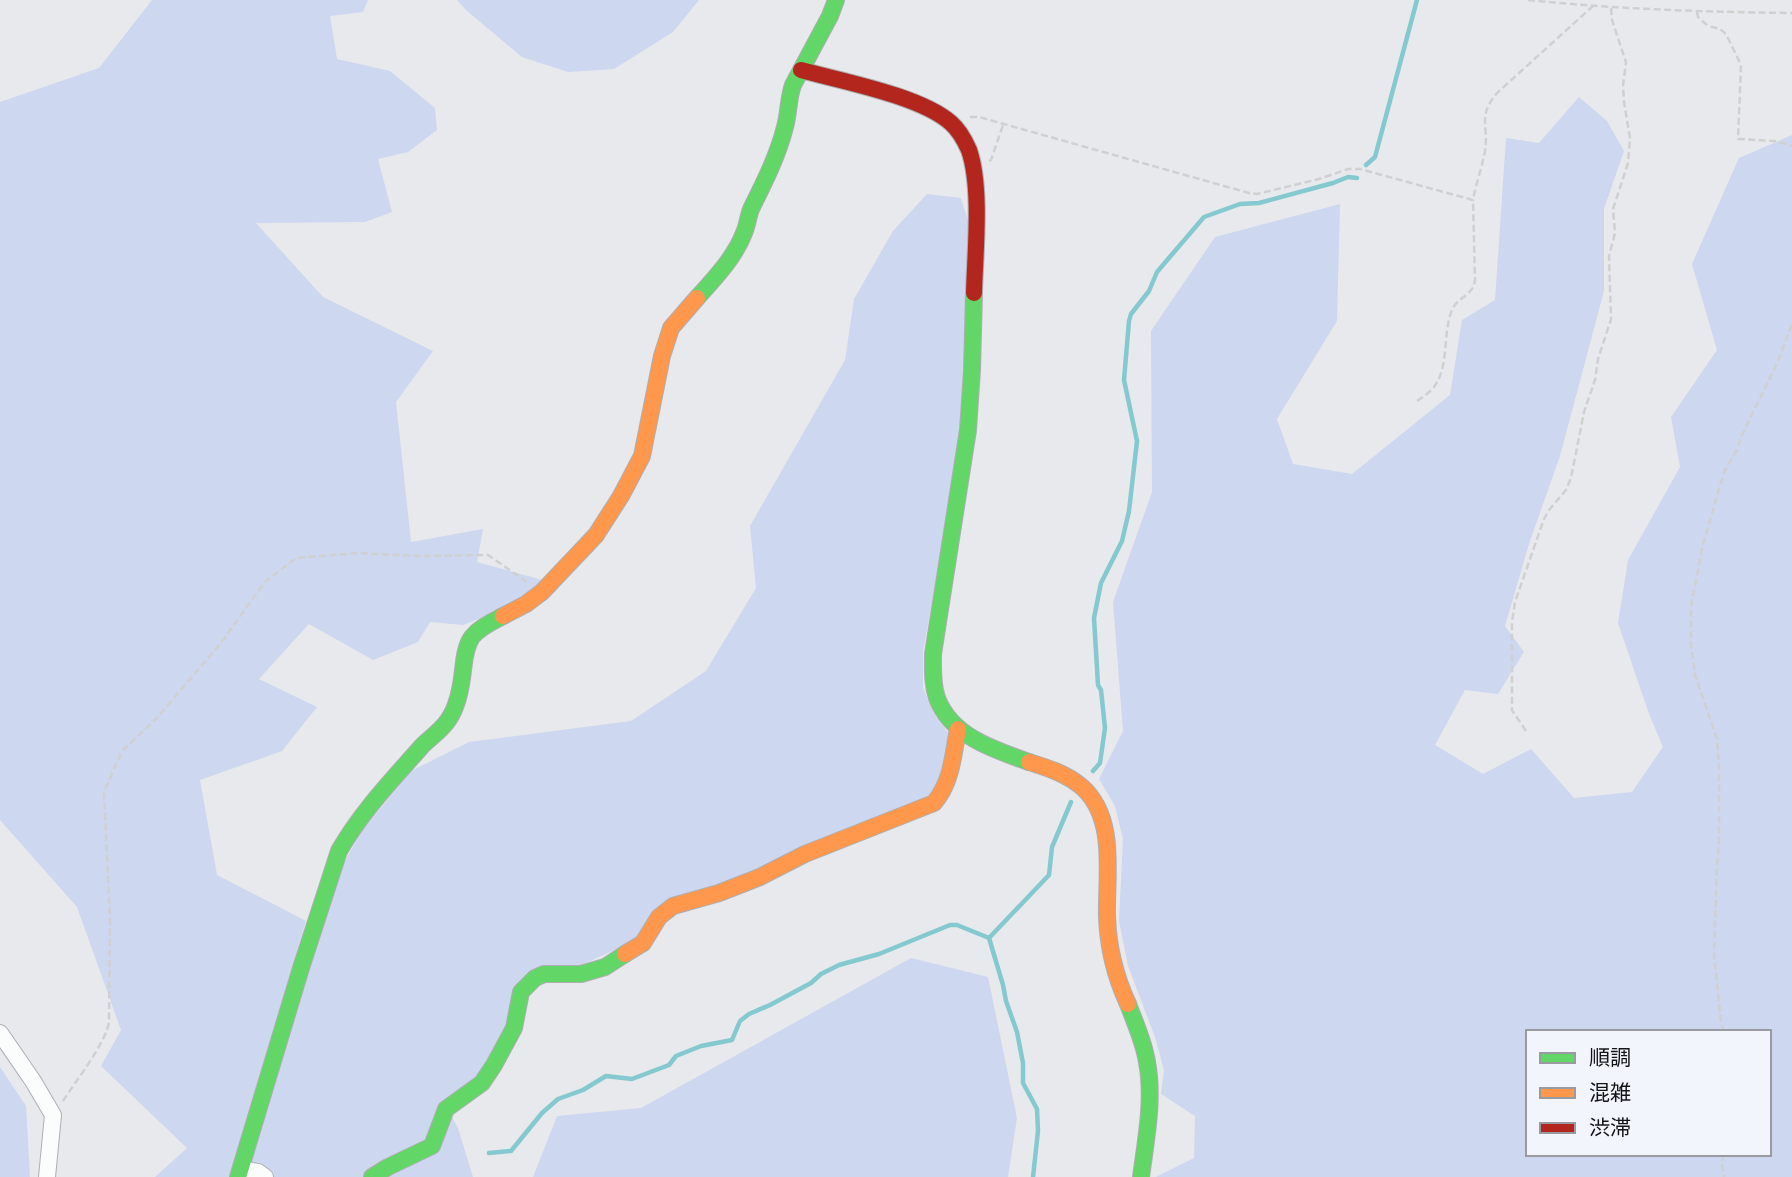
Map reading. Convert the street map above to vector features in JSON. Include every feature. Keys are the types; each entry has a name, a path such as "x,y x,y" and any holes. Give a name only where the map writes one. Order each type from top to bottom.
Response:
{"street":[{"path":"265,1177 258,1172 239,1173 339,851 381,792 446,723 456,702 471,638 486,625 526,604 542,592 596,535 621,496 642,456 662,356 671,328 721,272 744,234 751,209 762,190 782,138 789,96 836,0"},
{"path":"801,70 899,97 932,111 951,123 965,142 972,162 976,203 968,430 932,665 935,687 938,700 948,719 958,729 995,751 1053,770 1069,779 1090,795 1102,817 1107,845 1106,912 1115,973 1143,1041 1149,1075 1141,1177"},
{"path":"372,1177 432,1146 446,1109 482,1083 494,1065 514,1028 521,992 535,978 544,974 581,974 605,967 643,943 659,917 673,906 719,893 760,877 816,849 934,803 947,786 958,729"},
{"path":"0,1033 53,1115 47,1177"}],"path":[{"path":"1528,0 1697,12 1792,13"},
{"path":"1526,731 1512,710 1512,622 1515,602 1544,519 1566,490 1571,478 1584,412 1611,319 1609,256 1615,233 1613,209 1628,163 1630,138 1623,86 1626,62 1608,0"},
{"path":"1417,401 1434,388 1440,376 1451,311 1459,299 1472,290 1475,280 1473,200 1485,150 1484,118 1488,104 1593,6"},
{"path":"1697,12 1698,17 1708,26 1720,29 1726,34 1741,65 1738,139 1775,141 1792,146"},
{"path":"951,123 961,118 979,117 1249,193 1257,194 1348,169 1360,169 1473,200"},
{"path":"972,162 991,160 1003,124"},
{"path":"1723,1030 1714,955 1719,842 1717,739 1695,675 1690,644 1690,607 1702,549 1725,470 1779,359 1792,324"},
{"path":"53,1115 89,1063 110,1022 110,919 104,792 122,751 156,719 220,644 265,582 296,558 358,553 488,555 542,592"},
{"path":"1723,1156 1724,1177"}],"shaded area":[{"path":"152,0 368,0 363,12 330,16 337,59 390,71 435,108 437,130 408,152 378,159 392,212 365,222 256,223 323,297 433,351 396,402 411,542 483,529 477,562 546,581 511,606 463,625 430,622 418,642 373,660 309,624 259,679 317,707 282,751 200,780 217,875 306,921 229,1177 155,1177 187,1148 101,1066 121,1030 77,907 0,820 0,102 99,68"},
{"path":"457,0 699,0 673,32 614,69 568,72 522,57"},
{"path":"1579,97 1607,121 1624,151 1604,209 1604,291 1560,456 1529,544 1505,626 1524,652 1498,694 1465,690 1435,745 1483,774 1531,749 1574,798 1632,792 1663,747 1618,623 1628,560 1680,467 1671,417 1717,350 1692,264 1739,158 1792,135 1792,1177 1156,1177 1194,1158 1195,1116 1161,1094 1164,1070 1155,1037 1128,966 1119,921 1123,839 1115,806 1099,779 1123,731 1113,602 1152,492 1151,331 1215,237 1340,204 1337,321 1277,419 1293,464 1352,474 1450,395 1462,320 1495,300 1506,138 1539,143"},
{"path":"927,194 961,198 969,224 962,434 923,652 923,688 934,714 952,738 932,798 753,872 674,901 639,939 577,967 542,968 480,1079 443,1102 458,1128 473,1177 245,1177 339,872 361,832 411,771 469,742 631,721 706,671 756,588 750,526 845,360 854,299 893,231"},
{"path":"911,958 988,977 1017,1118 1008,1177 533,1177 557,1116 641,1108"},
{"path":"0,1067 26,1106 30,1177 0,1177"}],"waterway":[{"path":"1366,165 1375,157 1417,0"},
{"path":"1093,771 1100,763 1105,728 1101,690 1098,685 1094,618 1101,583 1122,541 1129,511 1137,441 1124,380 1131,314 1149,291 1157,272 1204,217 1240,204 1259,203 1348,177 1357,178"},
{"path":"489,1153 511,1151 542,1113 558,1099 583,1090 606,1076 632,1079 669,1065 676,1056 701,1046 732,1040 740,1021 749,1014 811,983 821,974 839,965 879,954 950,925 957,925 989,938 1049,875 1052,847 1071,802"},
{"path":"989,938 1017,1032 1023,1063 1023,1083 1037,1109 1038,1131 1033,1177"}],"traffic: fast":[{"path":"697,298 724,267 740,242 751,210 779,148 793,85 836,0"},
{"path":"974,293 968,430 933,654 934,682 937,698 944,711 963,732 988,746 1029,762"},
{"path":"238,1177 339,851 378,796 449,719 458,696 469,641 479,630 503,616"},
{"path":"372,1177 432,1146 446,1109 482,1083 494,1065 514,1028 521,992 535,978 544,974 581,974 605,967 625,954"},
{"path":"1128,1004 1144,1047 1149,1076 1148,1119 1141,1177"}],"traffic: slow":[{"path":"503,616 542,592 596,535 621,496 642,456 662,356 671,328 697,298"},
{"path":"625,954 643,943 659,917 673,906 719,893 760,877 805,854 934,803 948,777 958,729"},
{"path":"1029,762 1076,782 1093,800 1101,814 1107,848 1109,939 1119,983 1128,1004"}],"traffic: jam":[{"path":"801,70 901,97 938,113 957,129 969,150 975,183 977,220 974,293"}]}
